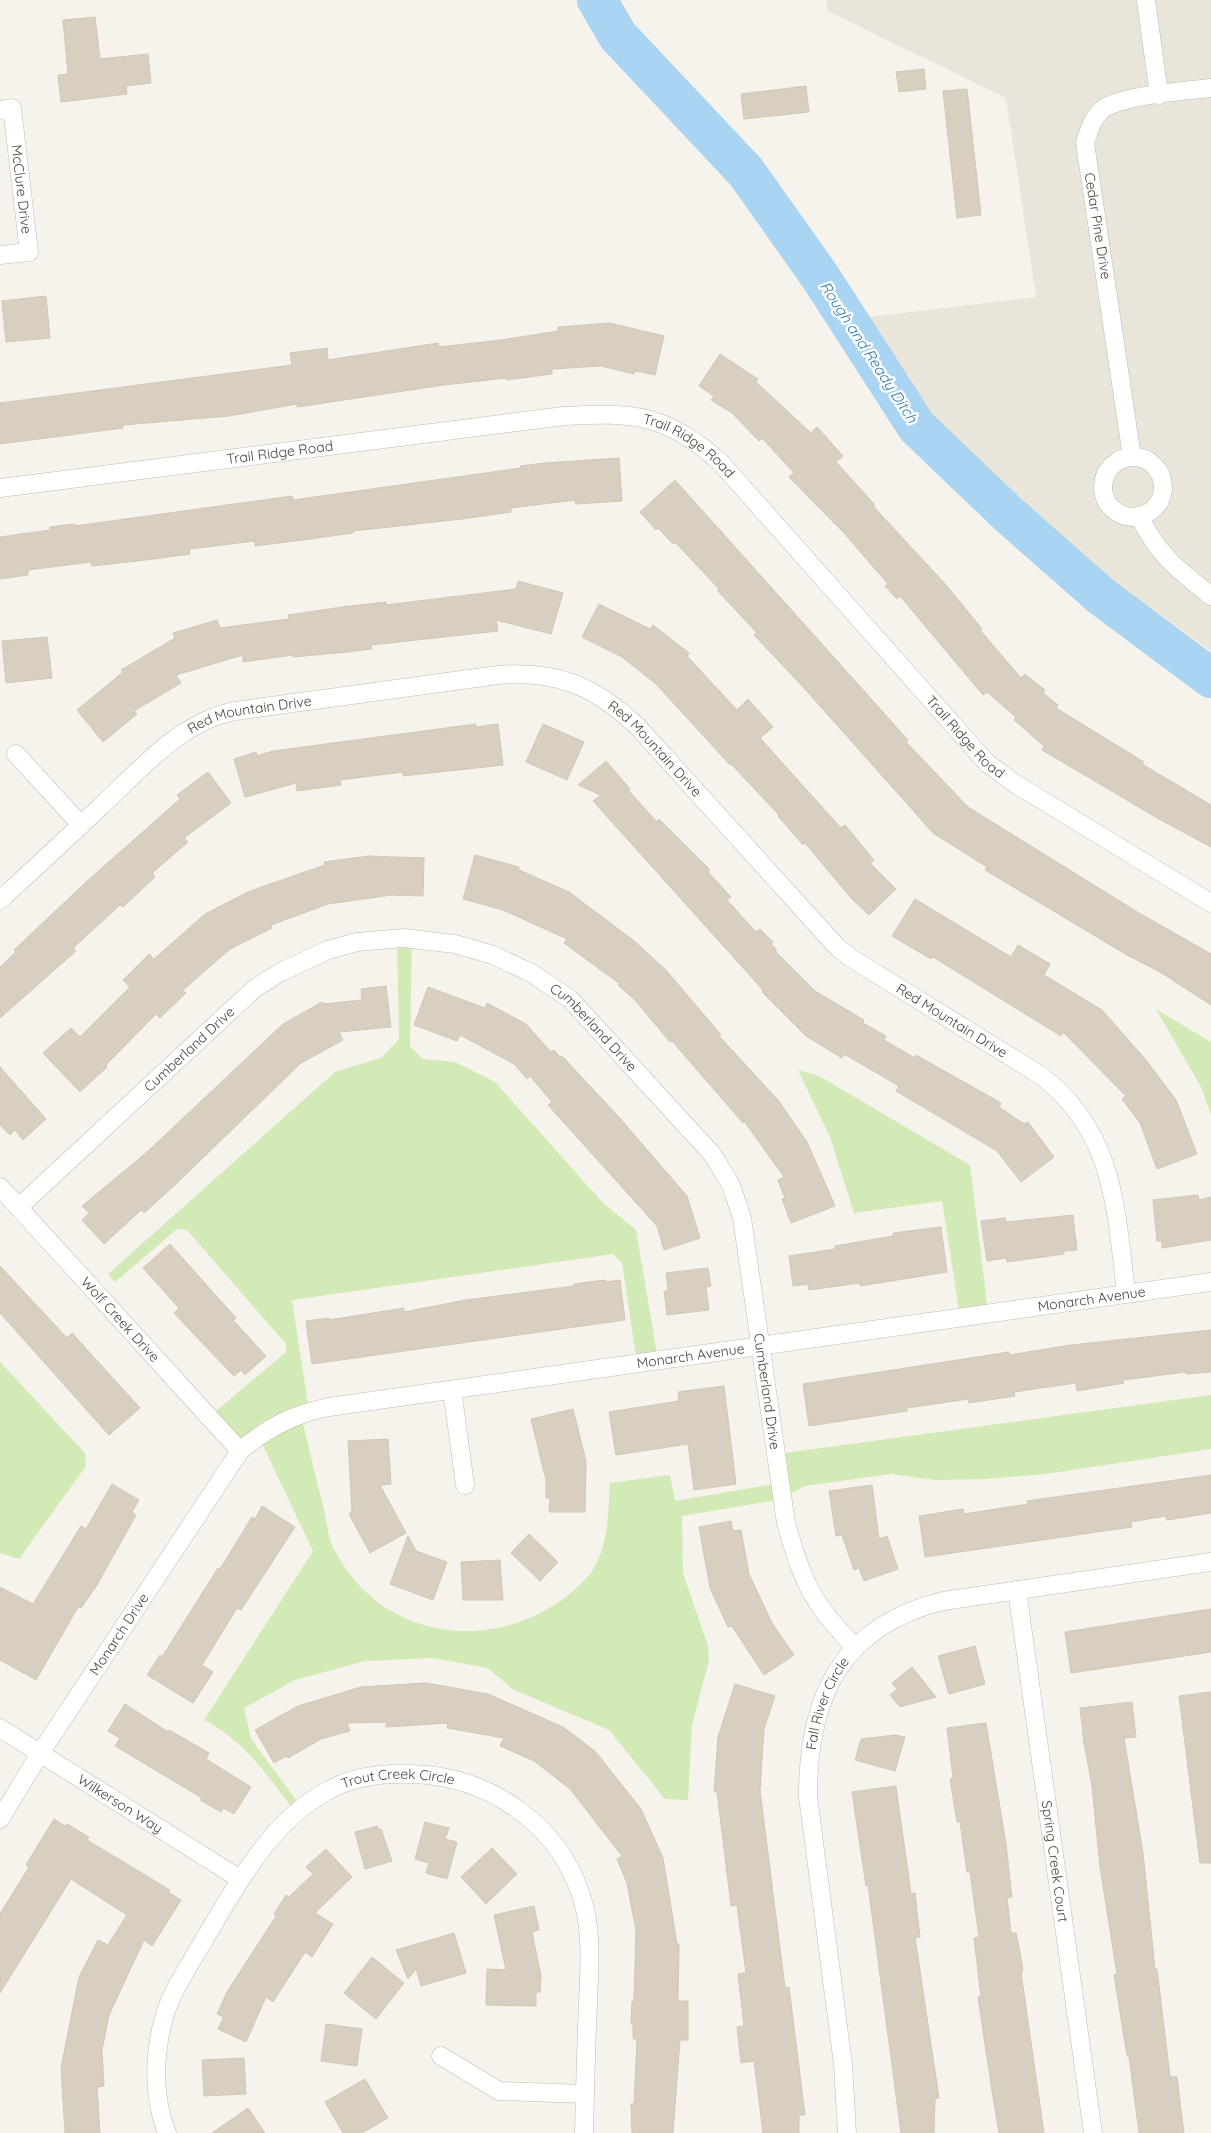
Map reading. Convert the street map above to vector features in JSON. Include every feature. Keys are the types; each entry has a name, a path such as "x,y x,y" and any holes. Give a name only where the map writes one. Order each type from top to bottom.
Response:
{"street":[{"path":"1146,0 1158,95"},
{"name":"Cedar Pine Drive","path":"1132,457 1085,143 1090,125 1104,109 1124,100 1211,88"},
{"name":"McClure Drive","path":"0,110 12,108 29,252 0,255"},
{"name":"Trail Ridge Road","path":"0,488 564,416 613,413 642,417 684,435 703,447 720,462 980,755 995,769 1211,903"},
{"path":"1132,457 1142,458 1158,469 1164,488 1156,507 1139,516 1120,514 1106,500 1103,490 1107,471 1122,458 1132,457"},
{"path":"1139,516 1152,542 1174,567 1211,596"},
{"name":"Red Mountain Drive","path":"0,900 171,743 199,723 222,714 506,674 538,674 574,683 603,698 637,726 838,948 851,958 1040,1075 1065,1096 1090,1128 1106,1167 1118,1224 1126,1293"},
{"path":"16,754 81,825"},
{"name":"Cumberland Drive","path":"19,1207 244,998 279,973 313,956 357,942 404,938 455,944 513,963 570,1000 712,1154 731,1185 742,1218 762,1346 786,1523 798,1563 822,1609 855,1648"},
{"name":"Wolf Creek Drive","path":"0,1187 91,1290 240,1451"},
{"name":"Monarch Avenue","path":"240,1451 268,1429 300,1414 329,1407 1211,1282"},
{"path":"452,1390 466,1485"},
{"name":"Monarch Drive","path":"0,1820 41,1752 240,1451"},
{"name":"Fall River Circle","path":"847,2133 843,2064 810,1821 808,1771 813,1730 823,1698 832,1679 855,1648 884,1624 919,1607 1017,1590 1211,1562"},
{"name":"Spring Creek Court","path":"1017,1590 1093,2133"},
{"name":"Wilkerson Way","path":"0,1728 41,1752 240,1879"},
{"name":"Trout Creek Circle","path":"167,2133 159,2107 156,2075 164,2018 179,1982 240,1879 287,1821 299,1810 328,1790 364,1777 402,1773 449,1777 487,1790 509,1802 524,1813 551,1842 568,1868 585,1909 589,1941 584,2133"},
{"path":"441,2056 500,2091 585,2094"}],"shaded area":[{"path":"826,0 1211,0 1211,651 1113,581 927,415 861,318 1036,297 1006,98 828,11"}],"green space":[{"path":"397,938 412,938 410,1047 423,1059 455,1062 495,1082 603,1203 636,1230 658,1360 637,1363 622,1263 613,1254 292,1300 309,1411 301,1414 330,1540 338,1557 358,1584 378,1602 400,1616 424,1625 449,1630 475,1631 525,1620 549,1608 578,1587 588,1577 598,1561 607,1528 610,1483 670,1475 675,1501 780,1483 777,1454 1211,1395 1211,1449 1046,1474 987,1479 935,1480 891,1474 804,1486 783,1499 682,1516 683,1573 708,1646 709,1660 692,1725 688,1800 665,1799 609,1730 512,1689 488,1668 432,1658 365,1661 295,1680 244,1708 251,1739 302,1808 296,1813 266,1773 244,1749 219,1729 204,1720 313,1551 259,1437 240,1451 209,1417 286,1352 286,1344 187,1230 177,1229 115,1282 108,1274 335,1072 381,1058 399,1039"},
{"path":"1156,1009 1211,1042 1211,1115 1201,1087"},
{"path":"798,1070 819,1076 970,1165 988,1312 960,1316 942,1201 854,1213 830,1137"},
{"path":"0,1362 85,1453 86,1466 19,1559 0,1553"}],"building":[{"path":"95,17 100,59 148,54 151,83 126,86 127,94 61,102 58,75 68,74 63,20"},
{"path":"924,69 926,89 899,92 896,72"},
{"path":"806,86 809,112 744,119 741,94"},
{"path":"967,89 981,215 957,218 943,91"},
{"path":"46,296 50,338 6,342 2,301"},
{"path":"610,323 664,336 655,375 635,371 634,374 601,366 552,369 552,374 444,385 297,407 297,404 229,416 123,425 123,428 0,444 0,403 292,365 290,353 327,348 328,360 438,343 439,347 501,340 558,331 558,327"},
{"path":"720,354 758,379 756,382 811,433 817,427 843,456 836,462 875,505 873,506 947,586 982,629 980,630 1021,678 1025,674 1045,690 1043,693 1058,705 1056,708 1144,762 1142,764 1211,805 1211,847 1159,819 1042,750 1044,746 1014,720 1016,717 987,692 983,695 900,596 897,599 885,586 888,584 844,533 789,477 794,473 762,438 759,441 732,413 711,400 714,396 699,386"},
{"path":"619,458 622,501 576,504 575,500 511,508 511,512 353,531 353,533 310,539 255,546 255,541 189,549 190,554 146,560 92,566 91,562 28,570 28,575 0,579 0,537 50,530 50,527 75,524 75,526 292,496 293,500 521,468 520,466"},
{"path":"675,480 908,740 906,742 968,807 1139,913 1211,954 1211,1005 1160,972 1127,955 985,870 987,867 933,833 804,688 754,635 757,633 717,590 719,589 675,542 673,544 658,528 656,530 640,512"},
{"path":"518,581 563,593 551,634 496,620 498,631 371,645 372,649 293,657 293,655 243,662 243,655 176,675 181,683 134,711 137,714 103,742 77,710 123,672 121,670 175,638 173,633 217,620 220,628 289,619 288,615 342,607 386,602 386,605 516,589"},
{"path":"599,604 650,629 653,625 689,653 687,656 737,710 748,699 773,727 760,738 841,828 845,825 874,860 870,863 896,889 869,915 851,898 805,843 803,845 779,815 656,684 622,657 582,637"},
{"path":"47,637 52,678 6,683 2,641"},
{"path":"476,724 476,727 498,724 503,765 403,776 403,772 340,780 341,785 297,791 296,783 245,797 234,759 256,752 257,756 273,751"},
{"path":"543,724 584,742 567,780 526,762"},
{"path":"606,761 630,789 628,790 657,822 659,819 710,870 708,872 731,897 727,900 756,932 760,929 773,942 771,944 777,950 775,951 815,991 864,1020 863,1023 886,1036 884,1040 915,1058 916,1055 1001,1103 999,1107 1024,1124 1028,1122 1054,1157 1021,1182 997,1151 896,1091 899,1086 844,1054 842,1058 806,1036 762,992 763,990 593,801 601,795 578,785"},
{"path":"208,772 231,803 184,838 188,842 152,873 155,877 123,907 120,905 73,948 76,951 0,1018 0,967 16,952 14,950 85,883 180,799 177,795"},
{"path":"475,855 519,867 519,870 569,892 633,940 666,970 721,1035 719,1036 778,1100 807,1142 835,1206 791,1223 782,1199 785,1198 778,1180 784,1177 744,1121 743,1123 635,1000 618,985 620,984 564,943 567,939 503,910 463,899"},
{"path":"369,856 424,858 423,896 392,895 328,904 271,925 272,928 230,949 183,990 186,993 160,1018 156,1014 106,1065 107,1067 80,1092 43,1053 71,1028 80,1037 130,987 123,980 149,954 154,959 205,914 250,891 325,865 324,862"},
{"path":"915,899 1011,957 1018,945 1050,964 1044,975 1102,1010 1146,1060 1176,1100 1197,1154 1157,1169 1140,1123 1122,1099 1126,1096 1063,1032 1061,1036 933,957 931,959 892,936"},
{"path":"386,986 391,1027 339,1032 343,1040 301,1063 176,1184 144,1213 141,1210 104,1244 82,1220 89,1213 82,1206 147,1152 283,1024 322,1002 324,1004 362,1000 361,989"},
{"path":"428,987 485,1008 487,1003 526,1024 551,1052 554,1050 560,1057 562,1056 618,1116 687,1196 700,1238 664,1250 657,1226 548,1105 552,1102 530,1076 527,1079 514,1064 460,1035 457,1041 414,1025"},
{"path":"0,1067 46,1119 23,1140 15,1130 10,1135 0,1125"},
{"path":"1198,1195 1199,1200 1211,1197 1211,1240 1162,1248 1162,1241 1157,1241 1153,1200"},
{"path":"1073,1215 1077,1250 1064,1251 1064,1254 1007,1262 1006,1258 987,1261 981,1221 1005,1218 1006,1222"},
{"path":"941,1227 947,1272 860,1286 860,1283 809,1290 808,1284 793,1286 789,1256 835,1249 835,1246 893,1236 893,1233"},
{"path":"170,1244 236,1318 233,1320 266,1356 245,1375 241,1370 234,1376 205,1346 174,1313 179,1308 143,1268"},
{"path":"0,1266 67,1338 72,1333 140,1408 109,1435 0,1313"},
{"path":"708,1268 711,1286 706,1287 709,1310 667,1315 664,1291 668,1291 666,1273"},
{"path":"605,1280 606,1282 620,1280 625,1320 312,1364 306,1321 329,1318 329,1320 404,1308 404,1312 466,1300 574,1286 574,1284"},
{"path":"1211,1330 1211,1372 1186,1374 1186,1372 1123,1380 1124,1383 1077,1391 1076,1383 1014,1392 1015,1396 969,1403 968,1399 907,1408 907,1411 809,1426 803,1384 1009,1352 1009,1355 1071,1345"},
{"path":"724,1386 736,1484 694,1490 688,1444 616,1455 609,1412 679,1401 678,1392"},
{"path":"573,1409 586,1461 585,1512 549,1512 550,1498 546,1498 546,1480 531,1419"},
{"path":"388,1439 391,1484 380,1485 406,1533 370,1553 349,1514 352,1512 348,1441"},
{"path":"1211,1475 1211,1513 1167,1520 1166,1516 1131,1522 1132,1527 925,1557 919,1516 963,1509 964,1514 1028,1504 1027,1501"},
{"path":"112,1484 139,1500 132,1512 136,1515 97,1585 81,1608 78,1607 36,1680 0,1660 0,1587 33,1604 81,1526 86,1529"},
{"path":"872,1485 879,1539 887,1536 898,1569 864,1581 859,1568 854,1570 842,1535 836,1536 829,1491"},
{"path":"262,1506 295,1527 241,1610 237,1608 202,1665 213,1672 193,1703 147,1675 160,1655 162,1657 218,1568 220,1569 252,1517 255,1519"},
{"path":"731,1521 733,1531 741,1530 749,1574 772,1623 794,1655 764,1675 732,1626 728,1627 710,1588 699,1527"},
{"path":"529,1534 558,1562 540,1581 511,1553"},
{"path":"408,1536 416,1551 447,1562 433,1600 390,1584"},
{"path":"500,1560 503,1600 463,1600 461,1562"},
{"path":"1211,1609 1211,1652 1071,1673 1065,1632"},
{"path":"975,1646 985,1684 949,1694 938,1656"},
{"path":"912,1667 936,1697 900,1707 890,1695 897,1689 892,1683"},
{"path":"426,1683 488,1694 563,1727 595,1751 641,1809 663,1858 677,1944 679,1944 678,2001 688,2001 688,2040 680,2040 673,2133 632,2133 631,2104 634,2104 637,2039 633,2039 633,2024 631,2024 632,2001 634,2001 636,1931 627,1883 617,1859 622,1856 570,1789 534,1761 500,1746 504,1738 447,1728 448,1723 386,1727 386,1722 347,1723 350,1731 321,1739 288,1758 286,1756 274,1763 255,1730 298,1706 361,1687"},
{"path":"735,1684 775,1696 764,1729 760,1790 785,1988 789,1987 805,2115 799,2115 799,2133 763,2133 754,2061 741,2063 737,2027 744,2026 738,1974 746,1973 737,1905 731,1906 717,1792 714,1792 718,1737"},
{"path":"1211,1692 1211,1863 1200,1863 1179,1696"},
{"path":"1132,1702 1136,1737 1124,1738 1143,1853 1155,1969 1157,1969 1170,2077 1177,2077 1184,2133 1139,2133 1129,2056 1127,2056 1114,1975 1117,1974 1100,1867 1092,1786 1084,1743 1080,1708"},
{"path":"125,1704 168,1732 169,1730 209,1753 206,1759 251,1787 234,1814 223,1808 221,1812 200,1800 202,1798 115,1746 120,1738 108,1731"},
{"path":"986,1723 1006,1844 1012,1897 1007,1898 1011,1933 1016,1933 1020,1952 1023,1972 1021,1972 1044,2133 999,2133 978,1997 981,1997 974,1938 979,1937 970,1872 967,1872 960,1822 957,1822 950,1779 953,1778 947,1728"},
{"path":"895,1735 905,1737 895,1771 855,1760 861,1739"},
{"path":"896,1786 911,1894 915,1893 920,1937 915,1937 939,2098 935,2099 934,2133 901,2133 868,1885 866,1886 852,1792"},
{"path":"54,1819 89,1837 87,1840 170,1890 168,1892 181,1900 152,1946 144,1940 109,2015 102,2050 104,2086 97,2087 100,2133 65,2133 61,2068 79,1977 98,1940 108,1945 127,1915 71,1879 0,1993 0,1914 29,1867 26,1865"},
{"path":"425,1822 449,1828 445,1839 457,1842 447,1879 426,1873 429,1863 415,1859"},
{"path":"378,1826 378,1830 381,1829 392,1861 365,1869 355,1832"},
{"path":"492,1848 517,1874 486,1904 461,1877"},
{"path":"326,1849 352,1877 315,1913 333,1924 312,1957 305,1952 273,2002 266,1997 246,2042 218,2029 224,2017 217,2014 227,1992 276,1916 274,1914 286,1895 289,1897 313,1874 306,1867"},
{"path":"534,1906 539,1930 532,1932 541,1976 540,1992 536,1992 536,2006 486,2005 487,1969 506,1970 494,1915"},
{"path":"454,1933 466,1973 421,1986 416,1969 408,1979 396,1950"},
{"path":"372,1957 404,1983 376,2019 344,1993"},
{"path":"326,2024 362,2029 357,2066 321,2061"},
{"path":"244,2058 246,2094 204,2096 202,2060"},
{"path":"365,2079 388,2118 362,2133 343,2133 325,2102"},
{"path":"248,2108 265,2133 212,2133"}],"waterway":[{"name":"Rough and Ready Ditch","path":"597,0 618,36 746,172 821,278 917,427 1007,513 1101,596 1211,678"}]}
